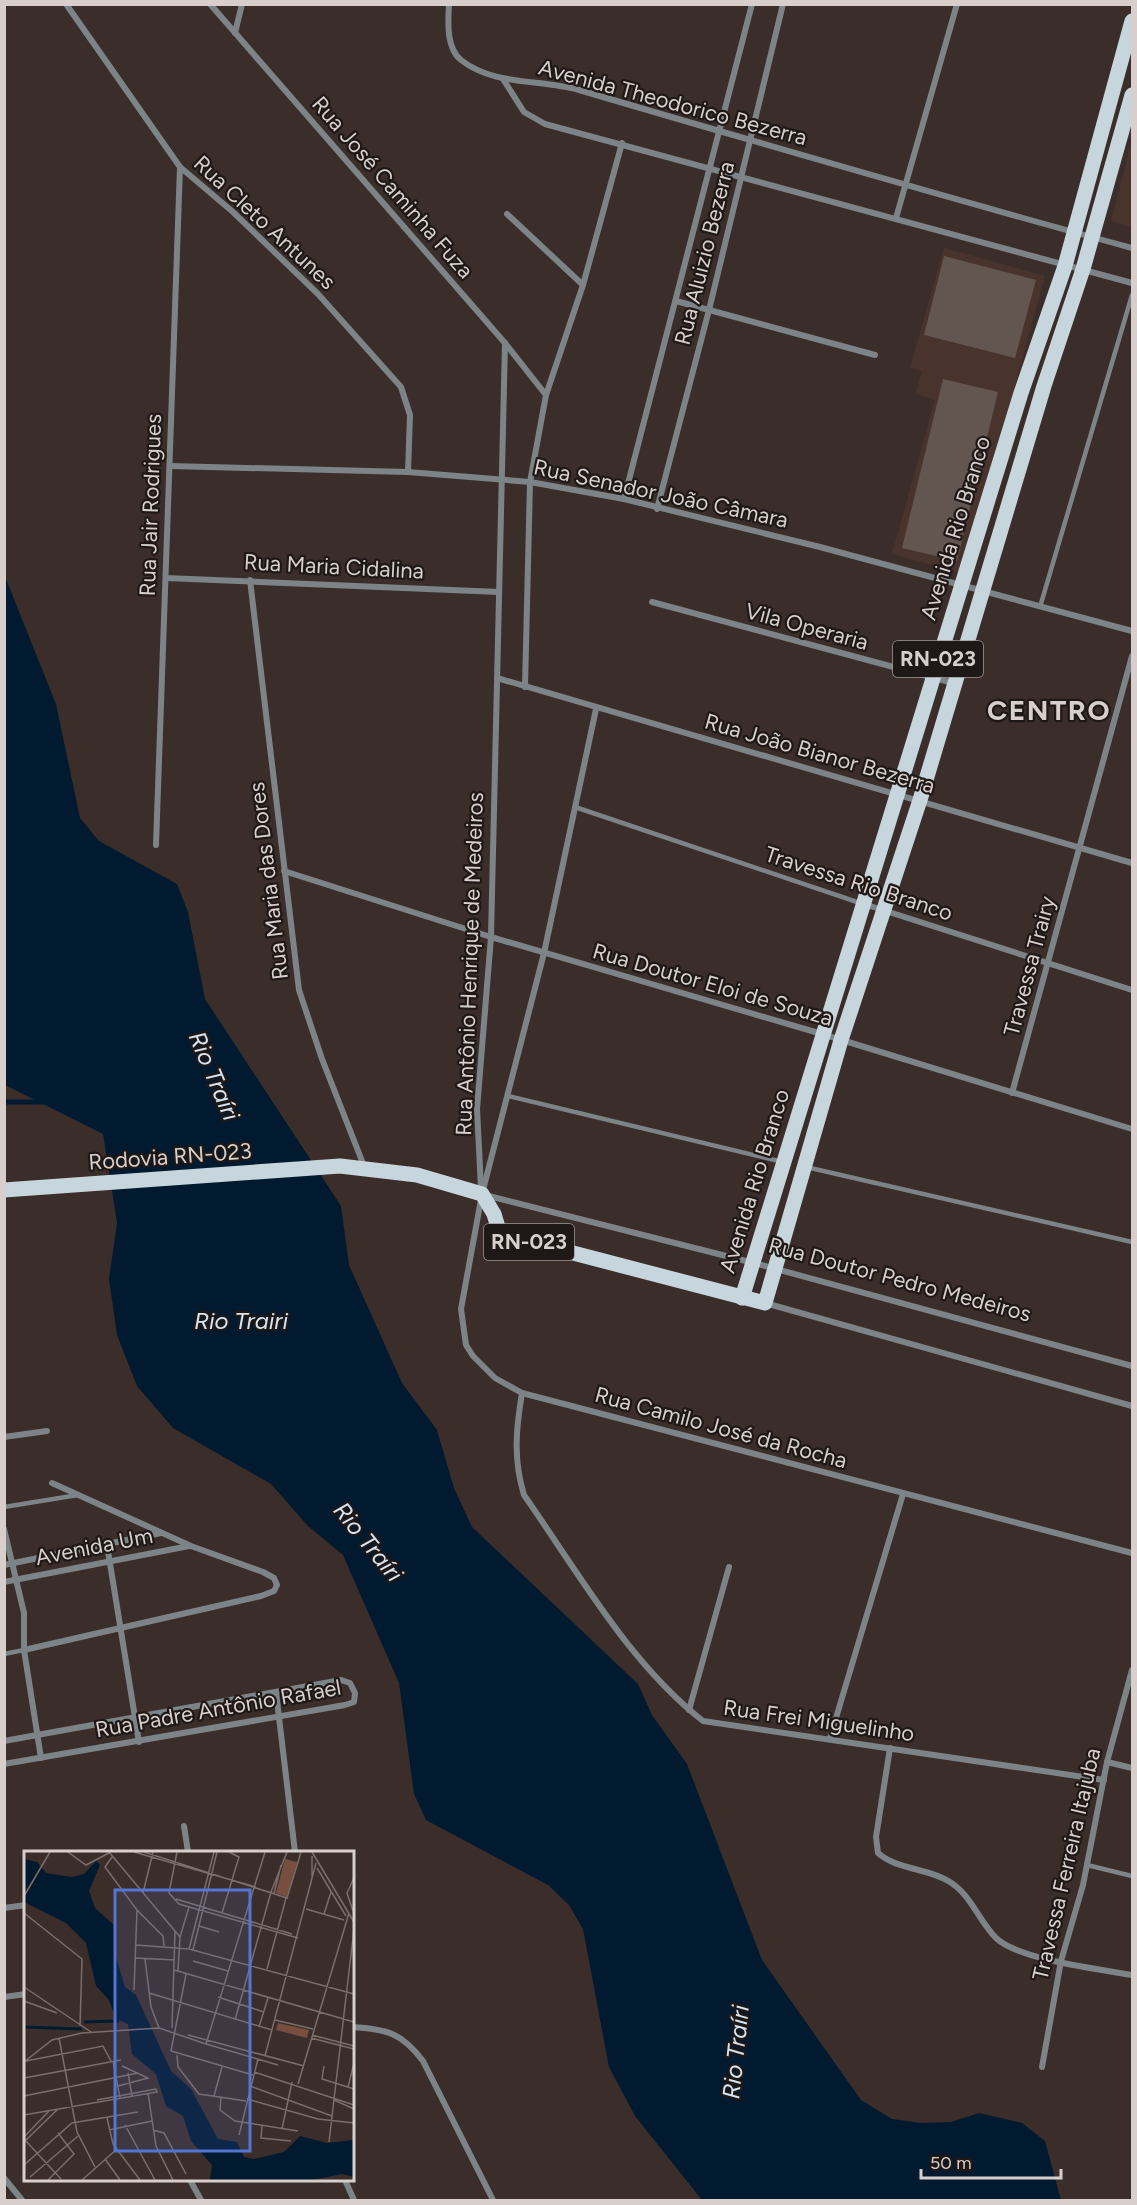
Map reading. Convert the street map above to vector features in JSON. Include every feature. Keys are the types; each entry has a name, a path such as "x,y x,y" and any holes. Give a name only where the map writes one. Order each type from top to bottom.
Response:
{"main road":[{"name":"Avenida Rio Branco","path":"1132,21 1065,266 1023,387 742,1298 765,1303 841,1040 920,800 1044,386 1083,269 1132,95"},
{"name":"Rua Doutor Pedro Medeiros","path":"340,1166 417,1175 482,1194"},
{"name":"Rodovia RN-023","path":"4,1190 340,1166"},
{"name":"RN-023","path":"482,1194 494,1214 500,1234 742,1298"}],"street":[{"name":"Rua Cleto Antunes","path":"66,4 180,167 241,220 318,294 401,387 410,416 408,472"},
{"name":"Rua José Caminha Fuza","path":"210,4 505,343 546,394"},
{"path":"235,33 242,4"},
{"path":"449,4 450,39 457,56 477,69 503,79"},
{"name":"Rua Aluizio Bezerra","path":"624,499 752,4"},
{"name":"Rua Aluizio Bezerra","path":"657,509 709,310 783,4"},
{"path":"896,218 957,4"},
{"name":"Avenida Theodorico Bezerra","path":"503,79 540,82 576,90 750,142 1074,234 1132,248"},
{"name":"Avenida Theodorico Bezerra","path":"503,79 516,103 534,119 1065,266 1132,282"},
{"path":"525,687 530,482 546,394 583,285 622,143"},
{"name":"Rua Jair Rodrigues","path":"156,845 180,167"},
{"path":"507,214 583,285"},
{"path":"676,301 875,355"},
{"name":"Rua Antônio Henrique de Medeiros","path":"482,1194 477,1110 491,938 500,478 505,343"},
{"name":"Rua Senador João Câmara","path":"170,466 408,472 530,482 624,499 657,509 820,547 1132,631"},
{"name":"Rua Maria Cidalina","path":"166,578 499,592"},
{"name":"Rua Maria das Dores","path":"250,580 299,990 318,1050 364,1167"},
{"name":"Vila Operaria","path":"652,602 954,684"},
{"name":"Travessa Trairy","path":"1012,1094 1132,656"},
{"name":"Rua João Bianor Bezerra","path":"497,678 596,709 920,800 1132,863"},
{"name":"Rua Antônio Henrique de Medeiros","path":"482,1194 544,953 596,709"},
{"name":"Rua Doutor Eloi de Souza","path":"284,871 491,938 822,1034 1132,1129"},
{"name":"Travessa Rio Branco","path":"862,904 1132,990"},
{"name":"Rua Doutor Pedro Medeiros","path":"482,1194 754,1263 1132,1366"},
{"name":"Rua Camilo José da Rocha","path":"482,1194 461,1309 462,1329 466,1345 473,1356 495,1378 522,1393 1132,1553"},
{"path":"765,1303 1132,1406"},
{"name":"Rua Frei Miguelinho","path":"522,1393 515,1443 517,1470 524,1494 644,1663 690,1710 710,1723 830,1738 1104,1780"},
{"path":"4,1437 47,1431"},
{"path":"24,1650 261,1596 274,1592 277,1585 274,1578 240,1562 190,1546 52,1483"},
{"path":"830,1738 903,1494"},
{"path":"4,1529 24,1613 24,1650 40,1758"},
{"name":"Avenida Um","path":"4,1565 162,1533"},
{"path":"107,1545 139,1742"},
{"name":"Avenida Um","path":"4,1582 190,1546"},
{"path":"690,1710 729,1567"},
{"name":"Travessa Ferreira Itajuba","path":"1042,2067 1061,1961 1087,1865 1107,1762 1132,1670"},
{"name":"Rua Padre Antônio Rafael","path":"4,1741 345,1680 350,1683 355,1693 354,1702 350,1704 4,1764"},
{"path":"276,1692 295,1851"},
{"path":"890,1748 876,1837 878,1853 891,1861 952,1883 967,1898 992,1933 1006,1945 1025,1953 1132,1975"},
{"path":"1107,1762 1132,1768"},
{"path":"184,1826 188,1851"},
{"path":"4,1908 24,1905"},
{"path":"4,1997 24,1994"},
{"path":"354,2027 390,2032 403,2038 413,2048 423,2061 493,2200"},
{"path":"4,2178 7,2186 22,2200"},
{"path":"191,2181 201,2200"},
{"path":"345,2181 354,2200"}],"lane":[{"path":"1040,607 1132,294"},
{"name":"Travessa Rio Branco","path":"575,807 862,904"},
{"path":"508,1096 783,1162"},
{"path":"804,1167 1132,1242"},
{"path":"4,1508 78,1495"},
{"path":"4,1654 24,1650"},
{"path":"1087,1865 1132,1876"}],"shaded area":[{"path":"1132,140 1132,227 1111,221"},
{"path":"944,248 1045,276 963,573 892,554 935,400 916,394 922,371 910,368"}],"water":[{"name":"Rio Trairi","path":"4,574 56,704 80,818 99,841 177,884 188,912 205,999 341,1206 349,1265 402,1383 437,1430 454,1488 472,1527 638,1684 652,1715 687,1764 762,1960 861,2100 892,2119 921,2123 951,2122 979,2113 1022,2123 1045,2141 1061,2200 702,2200 635,2116 609,2067 583,1929 569,1905 548,1885 426,1820 414,1794 399,1683 343,1555 308,1526 271,1484 173,1428 137,1386 117,1335 109,1279 117,1223 103,1134 5,1085"}],"building":[{"path":"944,256 1036,280 1015,358 924,335"},
{"path":"943,379 998,392 957,561 902,548"}],"waterway":[{"path":"4,1102 45,1102"}],"district":[{"name":"CENTRO","path":"1049,710"}],"water label":[{"name":"Rio Traíri","path":"214,1076"},
{"name":"Rio Traíri","path":"368,1542"},
{"name":"Rio Traíri","path":"736,2052"}]}
